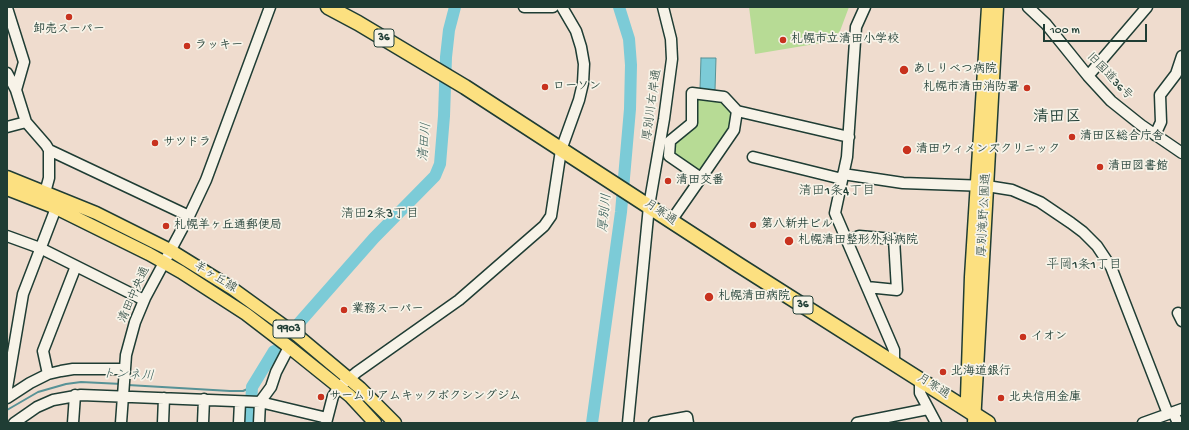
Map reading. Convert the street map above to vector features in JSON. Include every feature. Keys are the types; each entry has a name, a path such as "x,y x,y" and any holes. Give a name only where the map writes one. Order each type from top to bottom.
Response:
{"highway":[{"name":"月寒通","path":"328,7 358,22 465,87 560,150 920,379 970,417 988,423"}],"main road":[{"name":"厚別滝野公園通","path":"982,186 988,7"},
{"name":"厚別滝野公園通","path":"970,417 982,186 997,7"},
{"name":"羊ヶ丘線","path":"7,177 44,196 56,208 150,254 246,314 350,396 375,423"},
{"name":"羊ヶ丘線","path":"7,189 44,196 96,213 170,250 263,309 349,379 395,423"}],"street":[{"name":"清田中央通","path":"121,423 126,355 135,322 144,300 189,216 206,180 270,7"},
{"path":"524,7 553,7"},
{"path":"14,423 37,407 54,400 75,395 123,393 164,398 251,402 326,420 333,396 339,387 459,300 544,226 551,216 560,150 579,100 583,82 584,64 576,31 562,7"},
{"name":"厚別川右岸通","path":"628,423 645,203 664,119 672,59 671,40 663,7"},
{"path":"865,7 856,27 847,157 835,214 894,350 894,363"},
{"name":"旧国道36号","path":"1028,7 1046,24 1088,76 1111,101 1155,135 1182,153"},
{"path":"1088,76 1147,7"},
{"path":"7,8 24,62 16,90"},
{"path":"1155,135 1161,122 1160,95 1176,74 1182,56"},
{"path":"7,73 16,90 26,122 49,150 49,178 44,196"},
{"path":"701,178 669,156 670,141 692,123 692,93 724,98 737,111 849,137"},
{"path":"671,221 734,130 737,111"},
{"path":"7,127 26,122"},
{"path":"49,150 189,216"},
{"path":"753,157 843,177 903,183 982,186 1012,190 1040,202 1086,235 1096,246 1110,267 1175,411 1178,423"},
{"path":"7,388 10,354 23,294 56,208"},
{"path":"7,236 40,248 144,300"},
{"path":"846,241 859,236 894,239 896,290 867,287"},
{"path":"48,374 43,351 76,266"},
{"path":"240,423 251,402 271,387 276,372 289,347"},
{"path":"7,398 30,383 48,374 73,369 124,373"},
{"path":"920,379 920,393 936,423"},
{"path":"74,423 75,395"},
{"path":"163,423 164,398"},
{"path":"203,423 204,399"},
{"path":"251,402 259,423"},
{"path":"857,423 928,409"},
{"path":"1143,423 1175,411"},
{"path":"654,423 688,417 688,423"}],"green space":[{"path":"749,7 849,7 840,31 835,37 827,38 821,43 755,54"},
{"path":"699,98 722,101 725,108 735,112 731,131 700,171 696,171 672,155 673,145 696,123 697,100"}],"water":[{"path":"701,58 716,58 715,90 700,89"}],"waterway":[{"name":"清田川","path":"299,323 374,238 435,176 440,164 444,116 446,57 449,30 455,7"},
{"name":"厚別川","path":"592,423 621,212 630,109 631,65 629,39 619,7"},
{"name":"トンネ川","path":"250,423 252,387 274,351"},
{"name":"トンネ川","path":"7,410 38,392 66,384 81,382 122,384"},
{"name":"トンネ川","path":"128,385 230,391 243,391 252,387"}],"place":[{"name":"卸売スーパー","path":"69,17"},
{"name":"札幌市立清田小学校","path":"783,40"},
{"name":"ラッキー","path":"187,46"},
{"name":"あしりべつ病院","path":"904,70"},
{"name":"ローソン","path":"545,87"},
{"name":"札幌市清田消防署","path":"1027,88"},
{"name":"清田区総合庁舎","path":"1072,137"},
{"name":"サツドラ","path":"155,143"},
{"name":"清田ウィメンズクリニック","path":"907,150"},
{"name":"清田図書館","path":"1100,167"},
{"name":"清田交番","path":"668,181"},
{"name":"第八新井ビル","path":"753,225"},
{"name":"札幌羊ヶ丘通郵便局","path":"166,226"},
{"name":"札幌清田整形外科病院","path":"789,241"},
{"name":"札幌清田病院","path":"709,297"},
{"name":"業務スーパー","path":"344,310"},
{"name":"イオン","path":"1023,337"},
{"name":"北海道銀行","path":"943,372"},
{"name":"サームリアムキックボクシングジム","path":"321,397"},
{"name":"北央信用金庫","path":"1001,398"}],"district":[{"name":"清田区","path":"1057,119"},
{"name":"清田1条4丁目","path":"837,192"},
{"name":"清田2条3丁目","path":"380,215"},
{"name":"平岡1条1丁目","path":"1084,266"}]}
